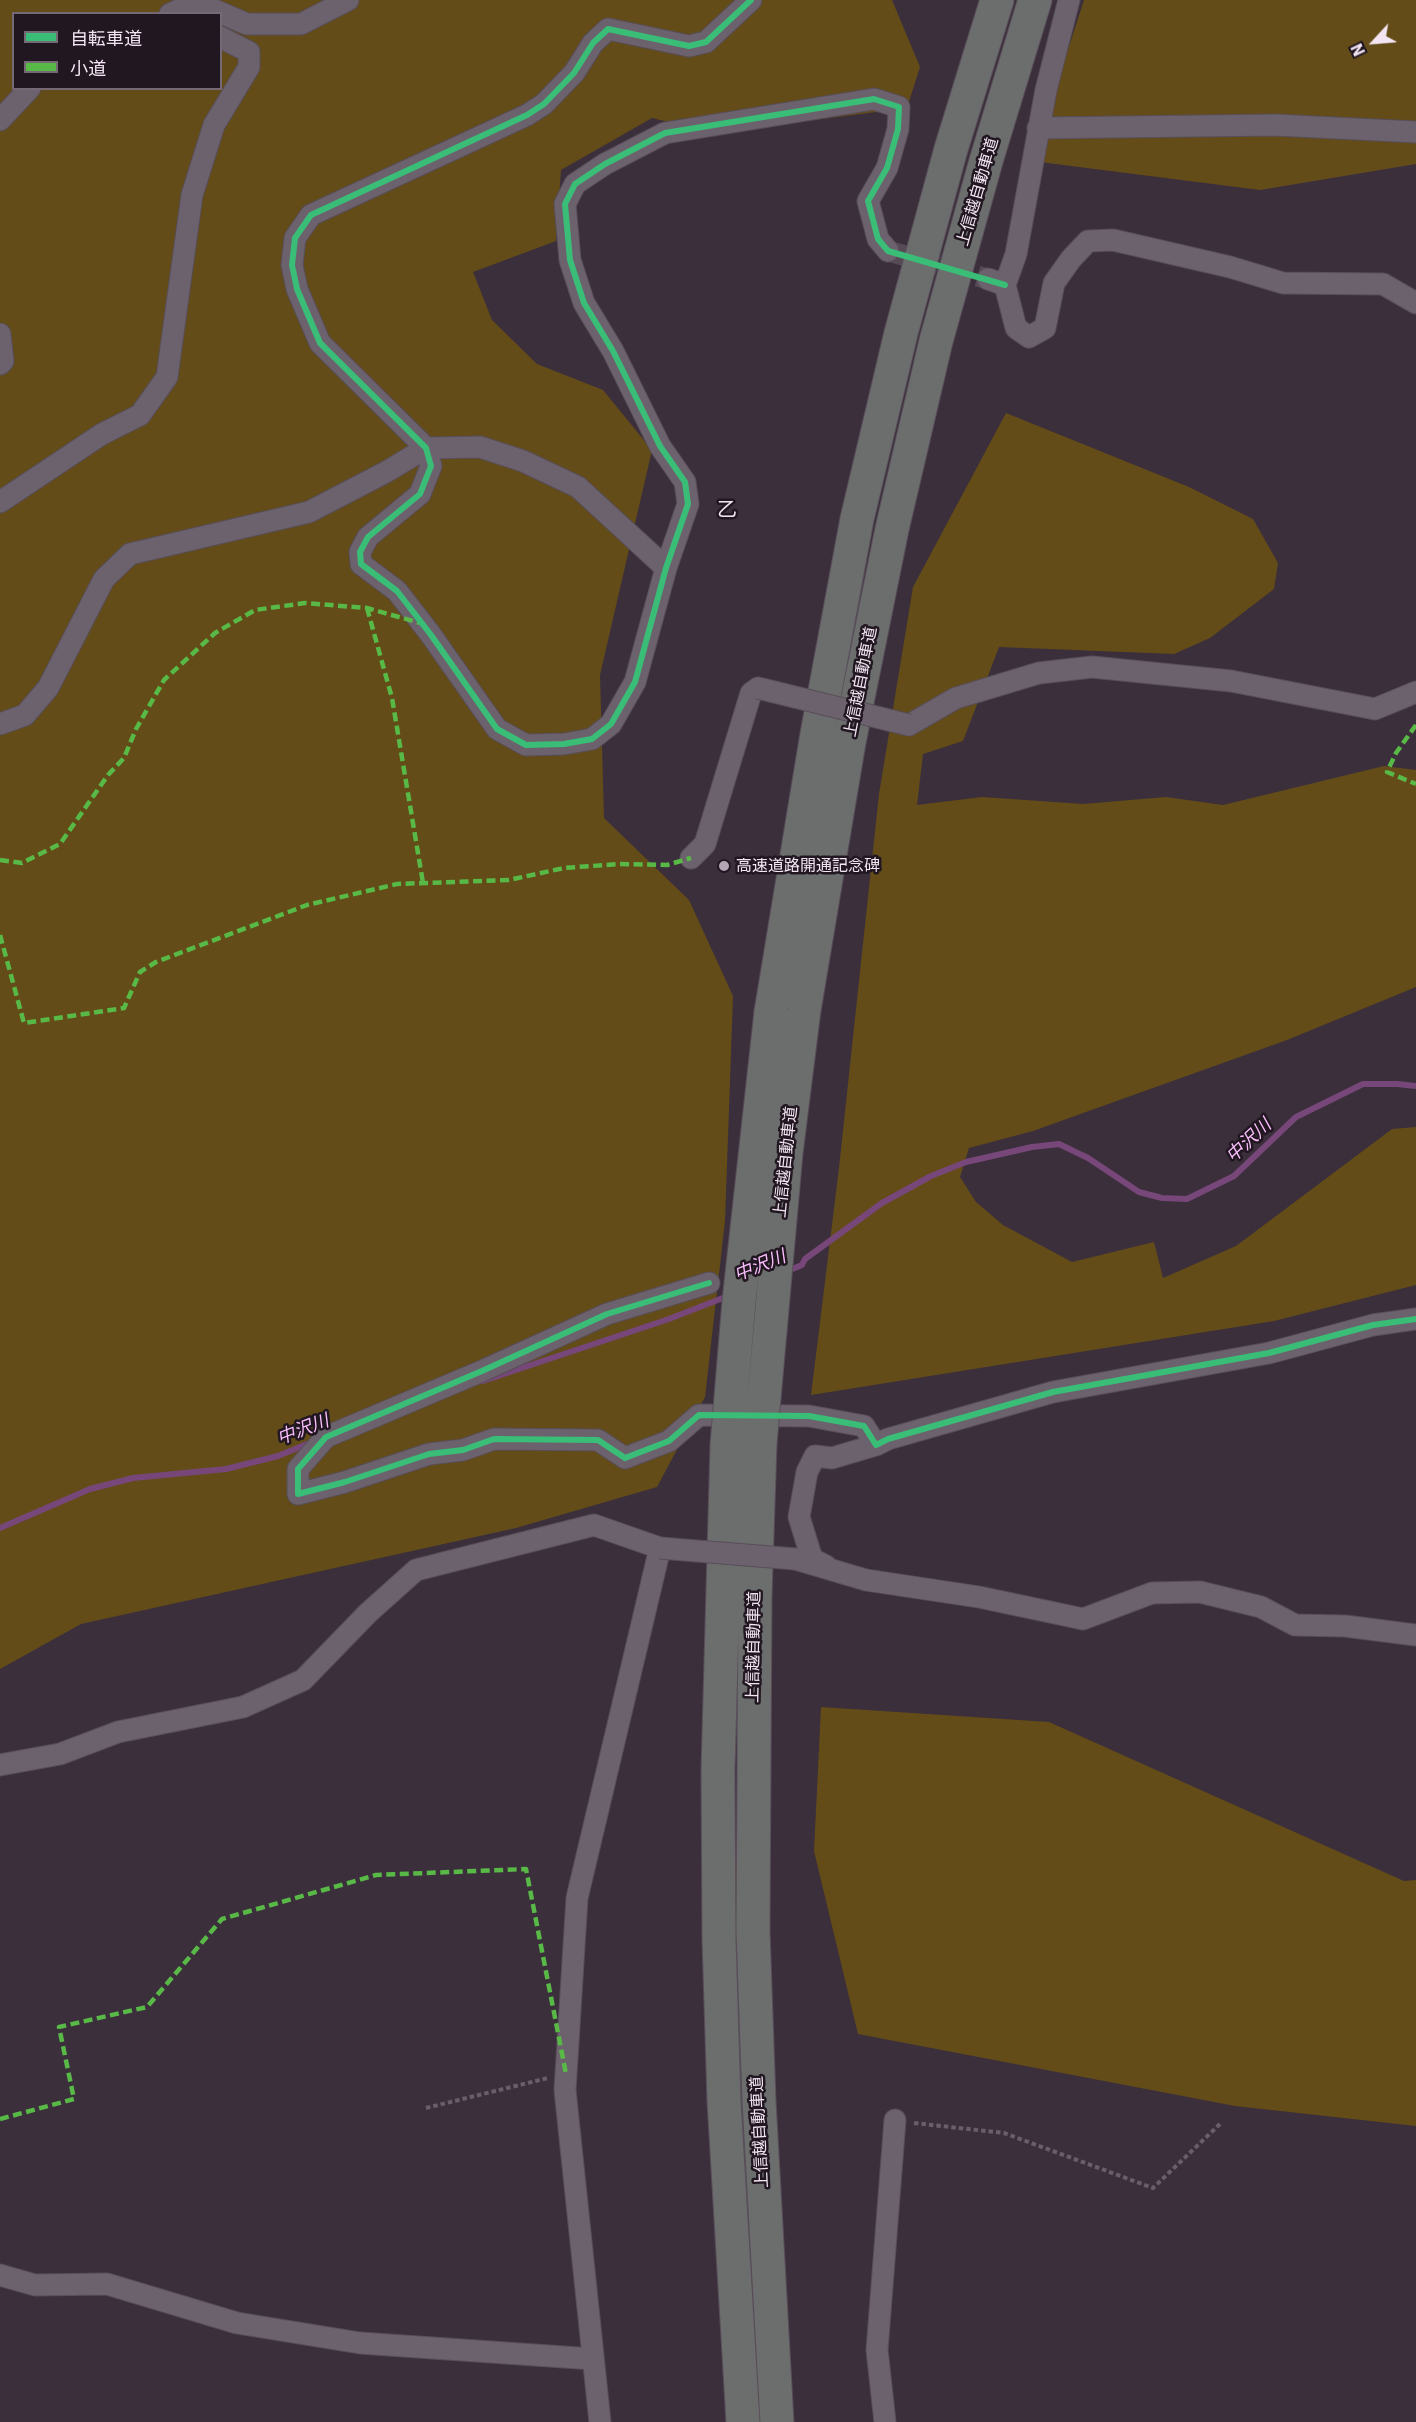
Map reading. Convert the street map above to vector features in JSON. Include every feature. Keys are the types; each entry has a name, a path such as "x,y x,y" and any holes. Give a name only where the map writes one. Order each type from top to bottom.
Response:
{"highway":[{"name":"上信越自動車道","path":"743,2422 724,2101 719,1939 719,1736 727,1445 742,1266 771,1012 817,734 857,519 901,333 947,160 997,0"},
{"name":"上信越自動車道","path":"777,2422 760,2136 753,1931 755,1597 760,1443 785,1164 804,1011 849,742 892,529 936,341 986,161 1035,0"}],"street":[{"path":"222,18 247,24 301,24 348,0"},
{"path":"751,0 706,42 689,46 608,29 592,43 574,73 544,104 527,115 311,215 294,237 292,265 297,289 320,343 426,448 430,466 420,494 368,537 360,552 362,564 397,591 497,729 526,745 564,744 592,739 611,724 635,682 666,568 688,504 685,482 660,446 613,351 584,303 570,260 565,204 576,184 605,164 665,132 874,99 899,107 898,129 887,168 868,201 878,239 888,251"},
{"path":"1069,0 1038,128 1016,254 996,282 1016,328 1029,337 1045,328 1054,283 1088,241 1113,240 1230,267 1283,283 1383,284 1416,303"},
{"path":"185,8 200,12"},
{"path":"0,502 102,434 140,415 166,377 192,195 214,125 249,67 249,52 222,38"},
{"path":"0,120 28,90"},
{"path":"1038,128 1276,125 1416,132"},
{"path":"0,334 3,361 0,364"},
{"path":"0,723 25,715 48,688 104,579 130,554 309,512 386,472 426,448 480,447 523,461 578,487 666,568"},
{"path":"691,858 705,844 751,693 758,688 909,725 956,698 1039,673 1092,667 1231,681 1375,709 1416,692"},
{"path":"709,1283 607,1314 482,1371 326,1437 298,1469 298,1494 345,1482 429,1454 463,1450 494,1439 598,1440 625,1458 669,1441 699,1415 809,1416 864,1426 876,1445"},
{"path":"866,1580 812,1559 800,1517 807,1472 815,1456 832,1458 1053,1392 1269,1353 1372,1325 1416,1319"},
{"path":"0,1765 60,1754 118,1732 243,1707 303,1680 368,1613 417,1570 594,1525 660,1548 795,1559 866,1580 979,1597 1083,1619 1152,1593 1200,1592 1261,1607 1295,1625 1345,1626 1416,1635"},
{"path":"600,2422 565,2090 578,1898 660,1548"},
{"path":"885,2422 877,2350 895,2120"},
{"path":"0,2275 34,2285 107,2284 237,2323 360,2343 593,2359"}],"path":[{"path":"426,2108 566,2074"},
{"path":"895,2120 1004,2133 1153,2188 1220,2124"}],"shaded area":[{"path":"0,0 892,0 920,67 907,108 714,133 652,118 561,170 556,241 473,272 492,320 537,364 603,390 652,450 600,675 604,818 689,900 733,996 725,1221 705,1397 657,1487 516,1528 81,1624 0,1669"},
{"path":"1084,0 1416,0 1416,164 1260,190 1032,161"},
{"path":"1006,413 1189,487 1253,519 1278,563 1274,589 1210,638 1174,654 999,647 963,741 923,754 917,805 982,797 1083,804 1166,797 1223,805 1384,766 1416,770 1416,987 1287,1040 1033,1131 969,1148 960,1177 976,1202 1003,1225 1072,1262 1154,1242 1163,1278 1236,1246 1392,1129 1416,1127 1416,1285 1274,1321 811,1395 839,1168 879,794 913,587"},
{"path":"821,1707 1049,1722 1404,1881 1416,1880 1416,2126 1235,2106 858,2034 814,1851"}],"waterway":[{"name":"中沢川","path":"785,1272 802,1265 805,1259 882,1203 931,1176 966,1162 1032,1147 1059,1144 1088,1158 1139,1192 1162,1198 1187,1199 1234,1176 1296,1117 1363,1084 1416,1086"},
{"name":"中沢川","path":"483,1381 669,1319 728,1296"},
{"name":"中沢川","path":"0,1528 90,1489 133,1478 226,1469 278,1456 312,1442"}],"tunnel":[{"path":"888,251 988,279"}],"marked path":[{"path":"0,860 22,863 60,844 108,775 124,758 136,729 164,680 215,633 255,610 305,603 367,608 420,623"},
{"path":"367,608 392,698 423,883"},
{"path":"1416,725 1396,753 1387,772 1416,784"},
{"path":"0,935 24,1023 124,1008 140,972 156,962 307,905 397,884 509,880 564,868 619,864 667,865 691,858"},
{"path":"0,2119 74,2099 59,2027 147,2007 222,1919 376,1875 526,1869 566,2074"}],"cycle path":[{"path":"751,0 706,42 689,46 608,29 593,43 574,73 544,104 527,115 311,215 295,238 292,265 297,289 320,343 426,448 431,466 420,494 368,537 360,552 361,564 397,591 497,729 526,745 564,744 592,739 611,724 635,682 666,568 688,504 685,482 660,446 613,351 584,303 570,260 565,204 575,184 605,164 665,133 874,99 899,107 898,129 887,168 868,201 878,239 888,251 1005,285"},
{"path":"709,1283 607,1314 482,1371 326,1437 298,1469 298,1494 345,1482 429,1454 463,1450 494,1439 598,1440 625,1458 669,1441 699,1415 809,1416 864,1426 876,1445 888,1439 1053,1392 1269,1353 1373,1325 1416,1319"}],"place":[{"name":"高速道路開通記念碑","path":"724,866"}],"district":[{"name":"乙","path":"727,510"}]}
